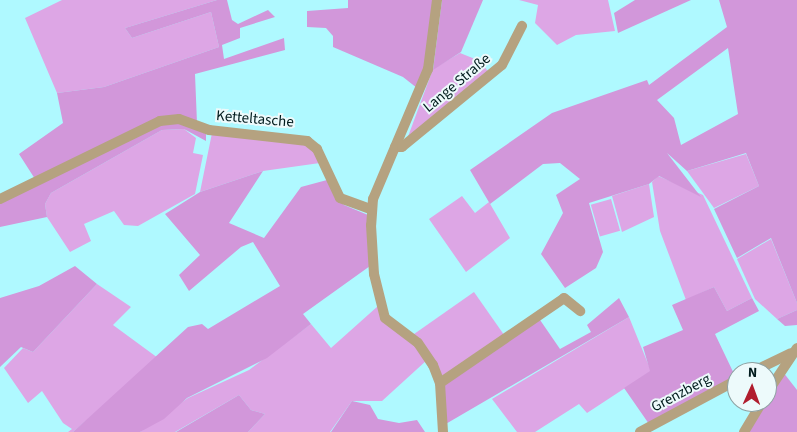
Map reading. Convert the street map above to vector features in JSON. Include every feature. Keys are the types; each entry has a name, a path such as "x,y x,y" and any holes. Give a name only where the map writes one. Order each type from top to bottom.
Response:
{"street":[{"name":"Lange Straße","path":"437,0 428,69 394,147 370,209 373,268 385,318 422,347 440,383 443,432"},
{"name":"Lange Straße","path":"394,147 402,147 502,65 522,26"},
{"name":"Ketteltasche","path":"0,199 160,121 179,119 209,130 307,141 317,149 340,198 370,209"},
{"path":"440,383 564,298 580,311"},
{"path":"772,362 794,351"},
{"path":"777,377 794,351"},
{"name":"Grenzberg","path":"640,432 727,385"},
{"path":"744,432 756,412"}],"shaded area":[{"path":"62,0 217,0 125,28 132,38 211,12 219,47 104,87 57,93 25,18"},
{"path":"217,0 227,0 232,20 238,24 268,10 275,17 240,28 240,38 222,45 224,59 284,38 285,50 195,74 197,123 160,120 35,179 19,154 63,123 57,93 104,87 219,47 211,12 132,38 125,28"},
{"path":"348,0 434,0 426,69 417,88 403,77 333,47 333,36 326,28 307,27 307,11 348,8"},
{"path":"442,0 483,0 461,52 433,70"},
{"path":"519,0 608,0 615,31 576,35 557,45 535,23 538,5"},
{"path":"635,0 691,0 618,33 614,13"},
{"path":"719,0 797,0 797,303 771,238 737,258 714,209 759,186 746,153 687,171 667,153 701,197 659,176 649,184 589,203 603,252 596,268 565,288 541,254 563,213 556,195 580,179 560,163 543,164 490,204 470,170 552,113 647,80 649,85 727,27","holes":["728,48 738,114 681,145 674,118 657,100"]},
{"path":"460,53 480,61 490,74 406,142 433,69"},
{"path":"179,120 206,134 206,141 184,129 162,130 51,193 45,204 47,217 0,227 0,200 148,129"},
{"path":"184,129 196,138 193,153 203,155 195,194 138,226 124,225 114,211 84,224 91,241 70,252 47,217 45,204 51,193 162,130"},
{"path":"212,133 295,140 314,150 320,163 263,171 200,192"},
{"path":"746,154 759,186 714,208 687,171"},
{"path":"263,171 229,223 264,238 301,187 327,180 344,205 368,215 370,266 303,314 311,324 267,358 187,398 164,419 140,432 73,432 188,327 202,324 208,329 280,286 253,242 241,247 189,291 179,275 200,255 165,214 200,192"},
{"path":"658,176 703,195 752,298 727,311 714,287 686,300 660,231 652,182"},
{"path":"649,184 654,217 622,232 612,196"},
{"path":"462,196 475,213 489,202 510,238 466,272 429,219"},
{"path":"611,199 620,231 600,237 591,205"},
{"path":"771,239 797,303 797,310 777,319 755,299 737,259"},
{"path":"75,266 97,284 33,352 21,347 0,367 0,298 39,286"},
{"path":"97,284 131,307 113,325 158,358 73,432 68,432 72,429 63,423 42,391 28,403 4,368 23,348 33,352"},
{"path":"714,287 727,311 752,298 759,311 715,334 728,362 727,383 649,424 624,388 650,371 643,347 683,330 672,305"},
{"path":"474,292 505,336 444,379 413,334"},
{"path":"619,298 629,317 444,425 444,382 538,317 560,349 591,332 587,325"},
{"path":"378,306 386,324 412,342 427,360 382,401 352,401 330,432 248,432 265,414 251,410 239,395 175,432 140,432 188,398 249,370 311,324 331,348"},
{"path":"797,310 797,325 785,326 777,319"},
{"path":"629,317 651,371 587,413 579,404 535,432 517,432 492,399"},
{"path":"783,372 797,390 797,432 749,432 760,412 777,412 777,383"},
{"path":"239,395 251,410 265,414 248,432 176,432"},
{"path":"352,401 370,405 378,419 399,423 417,420 425,432 331,432"}]}
